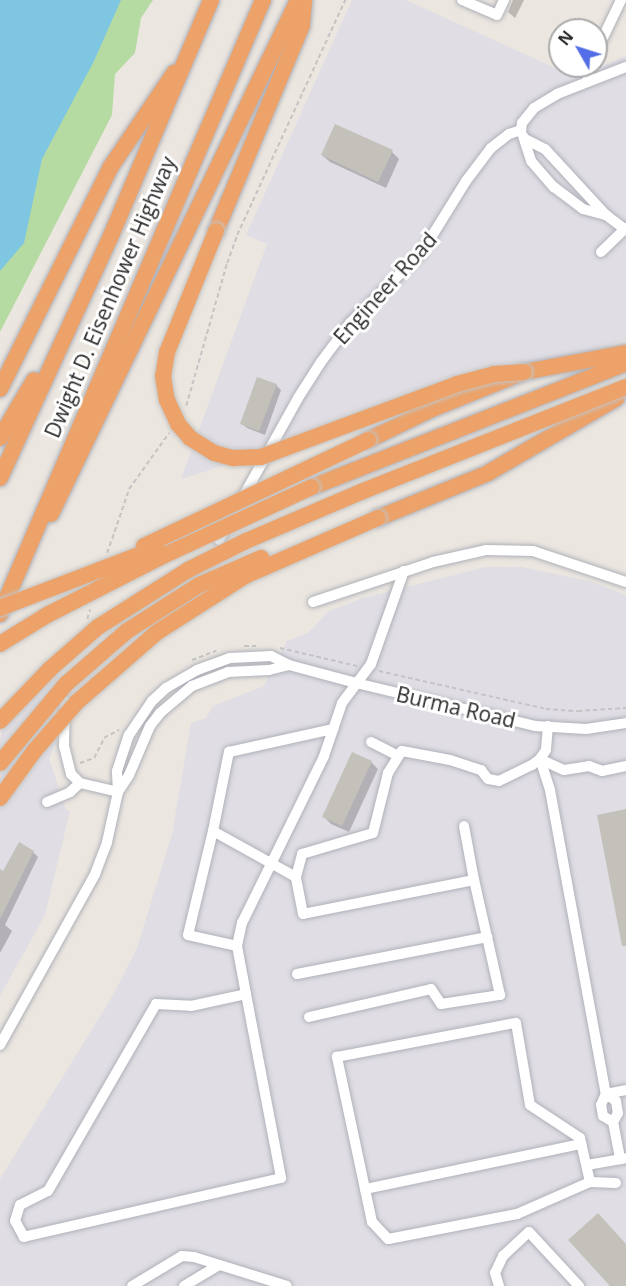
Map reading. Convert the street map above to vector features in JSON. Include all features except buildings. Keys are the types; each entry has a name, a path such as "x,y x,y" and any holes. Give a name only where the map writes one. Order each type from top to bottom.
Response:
{"highway":[{"name":"Dwight D. Eisenhower Highway","path":"0,473 85,293 213,0"},
{"name":"Dwight D. Eisenhower Highway","path":"0,614 17,578 52,487 263,0"},
{"path":"17,578 63,491 298,0"},
{"path":"304,0 302,25 167,352 163,376 167,400 178,424 190,438 214,453 233,458 261,458 457,384 494,374 524,372 626,353"},
{"path":"0,389 115,160 195,43"},
{"path":"0,438 85,293"},
{"path":"0,608 626,363"},
{"path":"72,579 432,409 524,372"},
{"path":"0,798 35,750 77,702 156,633 245,576 378,518 478,478 529,451 621,393"},
{"path":"0,721 50,669 98,627 188,570 246,541 363,491 621,393"},
{"name":"Dwight D. Eisenhower Highway","path":"0,467 20,432"},
{"name":"Dwight D. Eisenhower Highway","path":"0,478 20,432"},
{"path":"0,492 20,432"},
{"path":"0,644 47,615 151,562 312,487"},
{"path":"0,764 38,714 73,677 111,643 162,606 237,567 318,536 378,518"}],"street":[{"path":"462,0 496,15 504,0"},
{"path":"608,27 621,0"},
{"name":"Engineer Road","path":"219,540 298,398 321,362 350,323 422,252 466,181 491,148 509,134 523,135 522,123 534,108 587,82 626,67"},
{"path":"587,82 588,78"},
{"path":"523,135 531,161 554,187 583,209 606,214"},
{"path":"523,135 545,149 606,214 626,229 601,252"},
{"path":"313,602 459,555 511,549 534,551 626,582"},
{"path":"246,994 191,1006 156,1004 48,1191 20,1205 15,1221 24,1237 281,1178 237,946 242,923 324,756 342,703 368,668 404,572"},
{"name":"Burma Road","path":"0,1045 95,874 106,842 118,792 129,774 150,726 160,713 192,686 228,672 269,670 289,665 535,726 586,729 626,723"},
{"path":"65,701 66,761 71,774 80,783 118,792"},
{"path":"474,880 303,914 296,877 302,854 373,833 388,773 402,751 450,760 481,770 488,779 499,781 540,759 546,750 548,726"},
{"path":"237,946 188,935 229,752 333,729"},
{"path":"371,742 398,756"},
{"path":"540,759 564,770 589,766 602,771 626,766"},
{"path":"540,759 550,790 606,1094 615,1101 618,1113 613,1122 623,1158 587,1165"},
{"path":"47,802 70,792 80,783"},
{"path":"309,1017 431,989 441,1004 500,995 464,826"},
{"path":"213,831 296,877"},
{"path":"297,974 487,937"},
{"path":"590,1182 580,1138 530,1105 516,1023 337,1057 372,1222 388,1239 517,1214 590,1182 616,1182"},
{"path":"606,1094 626,1090"},
{"path":"365,1189 581,1144"},
{"path":"499,1286 495,1273 503,1256 529,1232 579,1286"},
{"path":"132,1286 182,1256 194,1257 287,1286"},
{"path":"184,1286 219,1265"}],"path":[{"path":"182,412 193,388 237,235 345,0"},
{"path":"106,555 129,489 170,432"},
{"path":"86,623 92,604"},
{"path":"368,668 546,709 578,711 626,708"}],"shaded area":[{"path":"352,0 406,0 548,65 548,78 608,78 608,64 626,56 626,340 181,479 267,244 246,235"},
{"path":"485,567 522,567 589,581 626,595 626,1286 0,1286 0,1179 113,995 137,948 172,834 191,723 206,718 213,706 264,686 287,641 308,633 329,611 363,598"},
{"path":"61,663 53,717 57,740 49,758 66,810 70,811 45,915 0,996 0,739 4,720"}],"green space":[{"path":"0,0 153,0 141,18 135,53 115,74 112,115 0,332"}],"water":[{"path":"0,0 121,0 94,61 42,159 24,243 0,271"}]}
